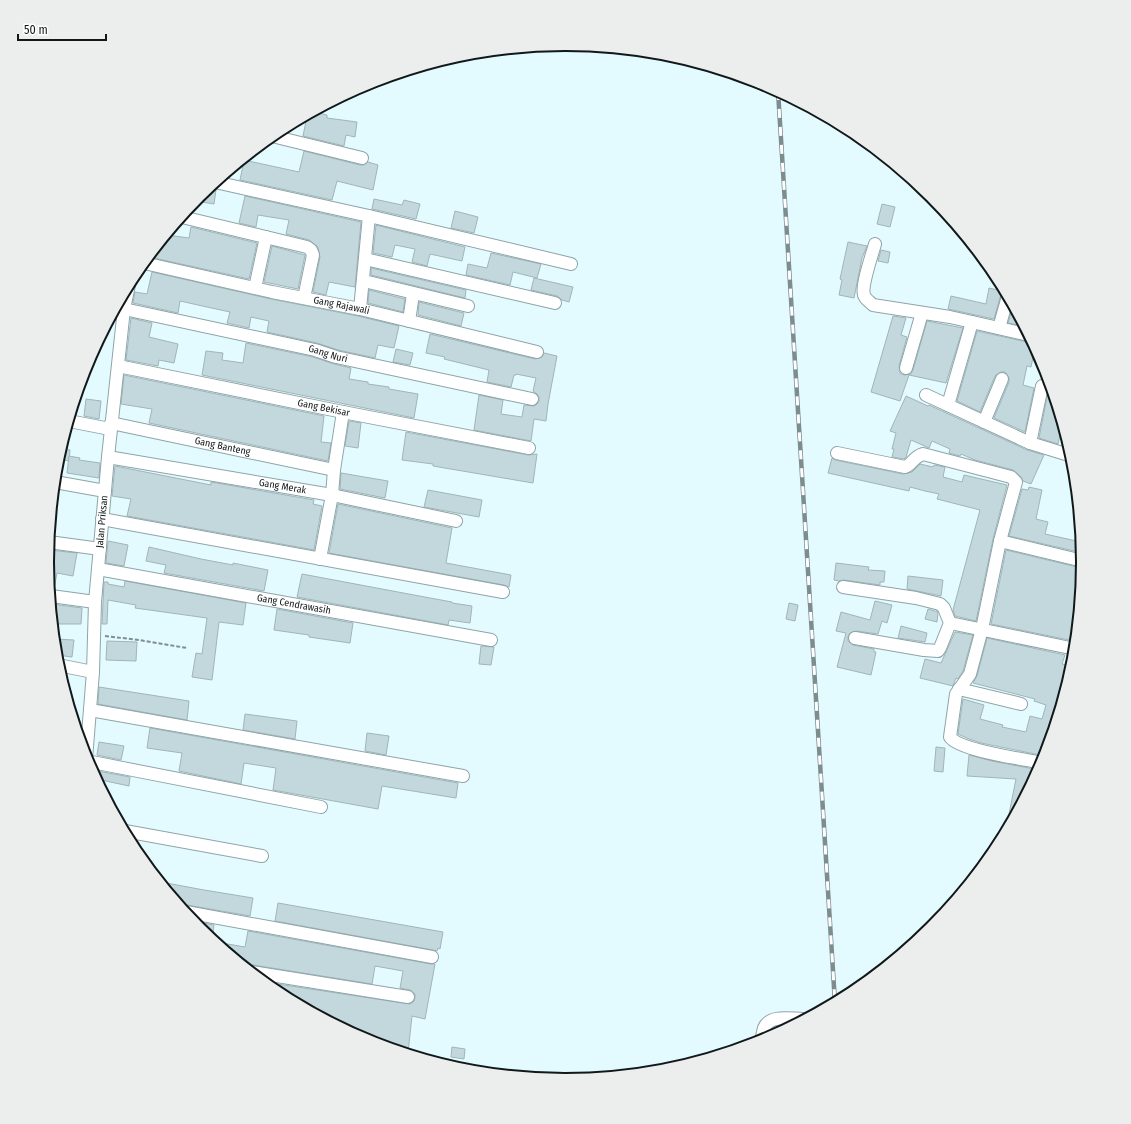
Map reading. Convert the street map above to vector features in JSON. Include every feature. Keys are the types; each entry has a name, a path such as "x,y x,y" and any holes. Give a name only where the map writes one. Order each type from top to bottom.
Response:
{"street":[{"path":"280,138 362,158"},
{"path":"223,184 369,216 571,264"},
{"path":"360,309 364,281 369,216"},
{"path":"187,218 307,247 311,250 312,255 304,298"},
{"path":"255,288 266,237"},
{"path":"875,244 864,285 864,295 873,305 972,322 1023,334"},
{"path":"366,259 555,302"},
{"name":"Gang Rajawali","path":"151,264 409,320 537,352"},
{"path":"364,281 468,306"},
{"path":"409,320 413,294"},
{"name":"Jalan Priksan","path":"87,741 93,672 95,602 104,491 126,302"},
{"path":"999,328 1006,303"},
{"name":"Gang Nuri","path":"124,310 315,350 336,357 532,399"},
{"path":"906,368 922,313"},
{"path":"948,405 972,322"},
{"name":"Gang Bekisar","path":"118,366 529,448"},
{"path":"984,422 1002,379"},
{"path":"1030,443 1042,386"},
{"path":"926,395 1030,443 1065,454"},
{"path":"320,559 332,495 334,470 343,412"},
{"name":"Gang Banteng","path":"75,422 111,426 334,470"},
{"path":"837,453 905,467 908,466 915,457 923,454 1011,477 1016,482 1000,541 982,628 970,674 956,694 950,737 952,740 966,747 1036,762"},
{"name":"Gang Merak","path":"108,457 332,495 456,521"},
{"path":"61,483 104,491"},
{"path":"102,519 503,592"},
{"path":"1000,541 1076,559"},
{"path":"55,543 100,549"},
{"name":"Gang Cendrawasih","path":"98,569 491,640"},
{"path":"843,587 916,598 940,604 944,608 950,623 938,651 855,638"},
{"path":"56,597 95,602"},
{"path":"950,623 982,628 1069,648"},
{"path":"65,666 93,672"},
{"path":"959,689 1021,704"},
{"path":"90,710 463,776"},
{"path":"92,755 321,807"},
{"path":"133,833 262,856"},
{"path":"195,914 432,957"},
{"path":"264,974 408,997"},
{"path":"763,1033 764,1027 772,1020 777,1018 793,1019"}],"path":[{"path":"94,635 139,640 187,648"}],"building":[{"path":"321,114 327,115 327,118 357,122 355,137 346,135 344,146 303,136 306,122"},
{"path":"304,151 360,165 364,165 368,162 378,165 373,190 337,181 332,200 240,180 243,166 249,161 299,172"},
{"path":"216,190 216,190 214,204 203,202"},
{"path":"245,196 361,222 355,287 329,282 326,295 313,292 320,257 318,247 309,240 286,234 289,220 258,215 256,227 239,223"},
{"path":"374,199 402,205 404,200 420,204 416,219 372,209"},
{"path":"882,204 895,207 890,227 877,224"},
{"path":"455,211 478,217 474,233 451,228"},
{"path":"376,225 465,247 462,261 430,254 427,266 412,262 415,249 395,245 392,257 373,253"},
{"path":"191,227 257,243 249,279 155,258 172,236 189,238"},
{"path":"848,242 867,246 862,258 854,298 839,295 842,280 840,279"},
{"path":"272,246 305,255 298,289 264,282"},
{"path":"881,250 890,252 888,263 878,261"},
{"path":"491,253 541,264 537,278 513,272 510,285 466,275 468,264 487,268"},
{"path":"371,268 466,290 465,298 371,275"},
{"path":"152,272 399,326 394,348 378,345 375,358 267,332 269,321 251,317 249,328 227,323 230,312 180,301 178,313 133,303 135,292 147,294"},
{"path":"534,278 573,287 569,302 562,300 557,296 531,290"},
{"path":"989,288 998,290 1001,295 994,319 948,309 951,296 986,304"},
{"path":"369,290 405,299 403,312 368,303"},
{"path":"419,302 464,313 461,326 418,315"},
{"path":"1011,312 1018,325 1008,323"},
{"path":"893,316 906,318 901,335 907,337 899,366 900,373 904,375 911,374 913,370 927,321 963,328 946,383 909,375 900,401 871,392"},
{"path":"131,318 152,323 149,337 178,344 174,363 159,360 158,366 126,360"},
{"path":"977,331 1027,342 1033,356 1031,367 1027,366 1023,385 1034,388 1025,432 994,418 1009,382 1009,378 1005,372 1001,372 995,376 980,412 957,401"},
{"path":"430,334 535,359 542,357 544,353 557,356 546,421 534,419 531,441 474,430 479,395 503,400 501,414 522,417 524,405 534,406 539,401 539,397 533,391 536,378 516,374 514,375 511,387 487,382 489,370 426,353"},
{"path":"246,343 313,357 351,368 349,379 389,387 389,389 418,394 414,418 202,375 206,351 223,353 222,360 243,363"},
{"path":"396,349 413,353 410,365 393,362"},
{"path":"124,375 324,416 321,442 331,443 328,461 149,423 152,409 121,404"},
{"path":"1048,394 1060,435 1058,444 1039,438"},
{"path":"906,396 1027,450 1044,455 1031,484 1023,481 1021,477 1013,470 975,460 961,454 960,456 949,453 950,449 932,441 929,448 911,440 904,459 892,457 894,449 892,449 896,433 890,431"},
{"path":"86,399 101,401 99,419 84,416"},
{"path":"349,421 361,423 358,448 345,446"},
{"path":"406,432 528,455 537,454 533,483 433,466 433,464 402,460"},
{"path":"67,450 70,450 69,461 64,460"},
{"path":"69,456 80,458 79,460 100,463 99,478 67,473"},
{"path":"832,458 835,460 903,474 912,472 920,464 933,467 934,465 945,467 943,477 962,482 964,475 1007,485 993,539 976,621 955,616 953,610 980,510 937,499 939,494 910,487 909,491 828,473"},
{"path":"115,466 211,485 211,482 314,500 313,504 322,506 314,550 127,516 131,499 112,496"},
{"path":"341,473 388,481 385,498 340,489"},
{"path":"1029,487 1042,490 1036,519 1048,522 1045,534 1075,541 1076,551 1009,536 1022,489 1028,490"},
{"path":"428,490 482,500 479,517 424,507"},
{"path":"338,504 452,528 446,563 511,575 509,587 329,553"},
{"path":"108,541 128,545 124,566 106,563"},
{"path":"149,547 201,559 233,565 233,563 268,570 264,591 164,573 166,565 146,561"},
{"path":"1006,550 1076,567 1073,623 1069,640 991,624"},
{"path":"55,551 77,553 73,576 57,573 55,582"},
{"path":"836,563 869,567 868,570 885,571 884,582 880,582 880,585 834,580"},
{"path":"302,574 472,606 470,623 449,620 448,625 297,597"},
{"path":"908,576 943,580 941,596 907,589"},
{"path":"125,581 246,603 243,625 219,622 212,680 192,677 196,653 202,654 207,618 135,608 136,605 108,600 107,624 102,624 104,582 124,587"},
{"path":"875,601 892,605 887,623 882,621 878,634 856,631 850,633 848,637 848,641 853,645 874,649 874,652 876,652 871,675 837,667 846,633 836,631 841,612 870,620"},
{"path":"789,603 798,605 795,621 786,619"},
{"path":"57,605 82,608 81,624 59,624"},
{"path":"277,609 353,623 350,643 274,630"},
{"path":"928,609 938,612 937,622 925,619"},
{"path":"901,626 927,633 925,642 898,638"},
{"path":"955,632 973,635 963,671 958,679 956,678 953,686 920,678 925,659 941,663"},
{"path":"987,638 1065,655 1062,664 1066,665 1059,694 1039,755 981,743 958,734 963,699 984,705 980,719 1003,725 1002,727 1026,732 1030,716 1042,719 1046,705 1034,701 1035,699 973,683 977,676"},
{"path":"61,639 74,640 72,657 63,656"},
{"path":"107,641 137,642 136,661 106,660"},
{"path":"481,646 494,647 491,665 479,664"},
{"path":"99,687 189,701 187,720 98,704"},
{"path":"245,714 297,721 295,739 243,730"},
{"path":"150,728 458,783 456,798 382,786 378,809 273,790 276,768 244,763 241,784 179,771 182,753 147,748"},
{"path":"367,733 389,736 386,755 365,751"},
{"path":"99,742 124,746 121,760 97,755"},
{"path":"936,747 945,748 943,772 934,771"},
{"path":"969,755 1033,769 1008,817 1016,779 967,776"},
{"path":"99,771 130,777 129,786 104,781"},
{"path":"168,883 253,898 250,916 187,905"},
{"path":"278,903 443,932 440,949 438,948 437,951 275,921"},
{"path":"204,923 214,925 213,931"},
{"path":"248,931 435,964 425,1019 412,1016 409,1048 370,1034 339,1020 310,1005 278,984 410,1004 414,1001 415,994 410,990 400,988 403,971 375,966 372,984 252,965 227,944 245,947"},
{"path":"452,1047 465,1049 464,1059 451,1057"}],"railway":[{"path":"778,98 835,996"}]}
